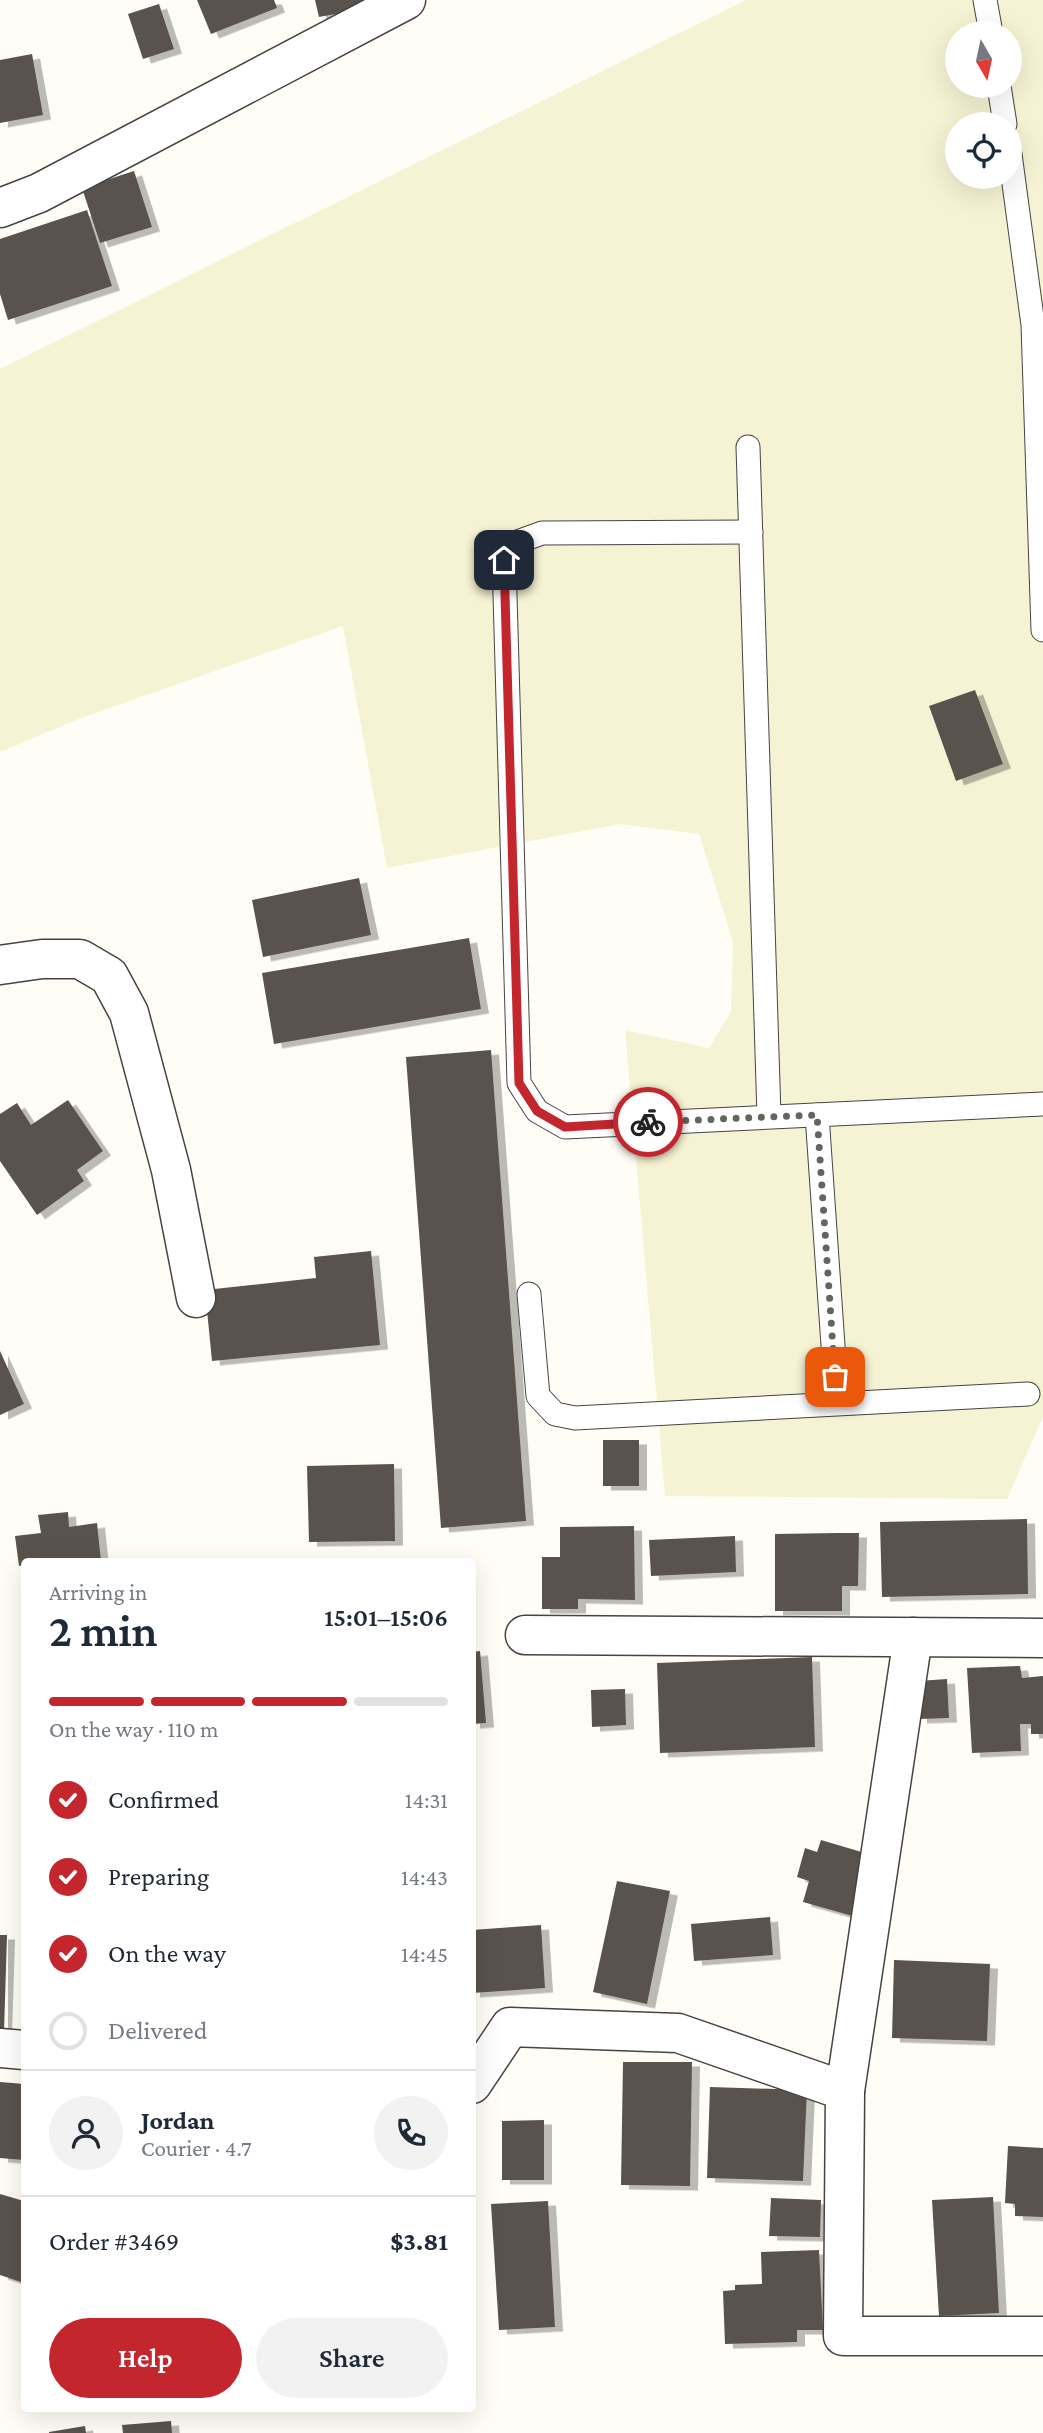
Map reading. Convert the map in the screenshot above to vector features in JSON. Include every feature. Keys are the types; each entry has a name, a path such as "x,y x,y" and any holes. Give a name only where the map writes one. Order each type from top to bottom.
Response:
{"street":[{"path":"0,208 39,193 406,0"},
{"path":"0,965 42,959 80,959 109,976 129,1013 171,1170 196,1298"},
{"path":"525,1635 1043,1638"},
{"path":"914,1637 845,2091 843,2336 1043,2336"},
{"path":"476,2078 510,2027 522,2027 678,2033 845,2091"},
{"path":"0,2048 21,2050"}],"lane":[{"path":"985,0 989,21"},
{"path":"1015,189 1040,395 1043,630"},
{"path":"748,447 769,1116"},
{"path":"751,532 542,533 520,541 504,560 519,1083 537,1111 565,1127 1043,1104"},
{"path":"817,1115 837,1403"},
{"path":"529,1294 538,1396 555,1414 575,1418 1028,1394"}],"shaded area":[{"path":"746,0 1043,0 1043,1417 1007,1499 665,1496 625,1030 709,1048 731,1012 733,942 699,834 620,824 387,868 343,626 81,718 0,752 0,369"}],"building":[{"path":"197,0 274,0 277,8 211,34"},
{"path":"315,0 367,0 369,8 319,17"},
{"path":"159,4 174,49 143,59 128,14"},
{"path":"32,54 43,115 0,123 0,60"},
{"path":"134,171 152,227 100,243 82,188"},
{"path":"87,210 112,286 8,320 0,294 0,239"},
{"path":"975,690 1003,764 956,781 929,706"},
{"path":"359,878 371,935 263,957 252,900"},
{"path":"469,938 481,1009 274,1044 262,973"},
{"path":"491,1050 526,1521 441,1528 406,1057"},
{"path":"68,1100 103,1151 77,1170 84,1181 37,1215 0,1161 0,1114 17,1103 31,1125"},
{"path":"371,1251 380,1345 212,1361 205,1290 316,1278 314,1257"},
{"path":"0,1351 24,1404 0,1415"},
{"path":"603,1440 639,1440 639,1486 603,1486"},
{"path":"394,1464 395,1541 309,1542 307,1466"},
{"path":"68,1512 69,1527 97,1523 101,1558 21,1558 19,1566 15,1536 41,1533 38,1515"},
{"path":"1027,1519 1028,1594 882,1597 880,1522"},
{"path":"634,1526 635,1600 578,1599 578,1609 542,1609 542,1557 560,1557 560,1527"},
{"path":"859,1533 858,1586 842,1586 842,1611 775,1611 775,1534"},
{"path":"735,1536 736,1572 651,1576 649,1540"},
{"path":"480,1651 486,1723 476,1724 476,1652"},
{"path":"812,1657 815,1747 660,1753 657,1663"},
{"path":"1020,1666 1022,1678 1043,1676 1043,1734 1031,1734 1031,1724 1020,1724 1021,1751 972,1753 967,1668"},
{"path":"947,1679 949,1718 919,1719 918,1681"},
{"path":"625,1689 626,1725 592,1727 591,1690"},
{"path":"821,1840 875,1856 856,1917 803,1902 809,1881 797,1877 805,1848 817,1852"},
{"path":"617,1881 670,1891 647,2004 593,1992"},
{"path":"770,1917 773,1955 694,1961 691,1924"},
{"path":"541,1925 545,1988 476,1993 476,1930"},
{"path":"0,1935 7,1935 4,2031 0,2031"},
{"path":"894,1960 990,1964 987,2041 892,2038"},
{"path":"623,2062 692,2062 690,2186 621,2185"},
{"path":"0,2082 21,2084 21,2160 0,2158"},
{"path":"710,2087 807,2090 803,2181 707,2178"},
{"path":"544,2120 544,2180 502,2180 502,2121"},
{"path":"1008,2146 1043,2148 1043,2217 1015,2216 1015,2204 1005,2203"},
{"path":"0,2194 21,2200 21,2282 0,2275"},
{"path":"993,2197 999,2313 939,2316 932,2200"},
{"path":"771,2198 821,2200 820,2237 769,2236"},
{"path":"548,2201 555,2327 499,2330 491,2204"},
{"path":"819,2250 823,2330 797,2330 797,2342 725,2344 723,2291 735,2290 735,2285 762,2284 761,2252"},
{"path":"171,2421 172,2433 123,2433 122,2425"},
{"path":"85,2426 86,2433 49,2433 49,2432"}],"way so far":[{"path":"648,1122 817,1115 835,1377"}],"route":[{"path":"504,560 519,1083 537,1111 565,1127 648,1122"}]}
